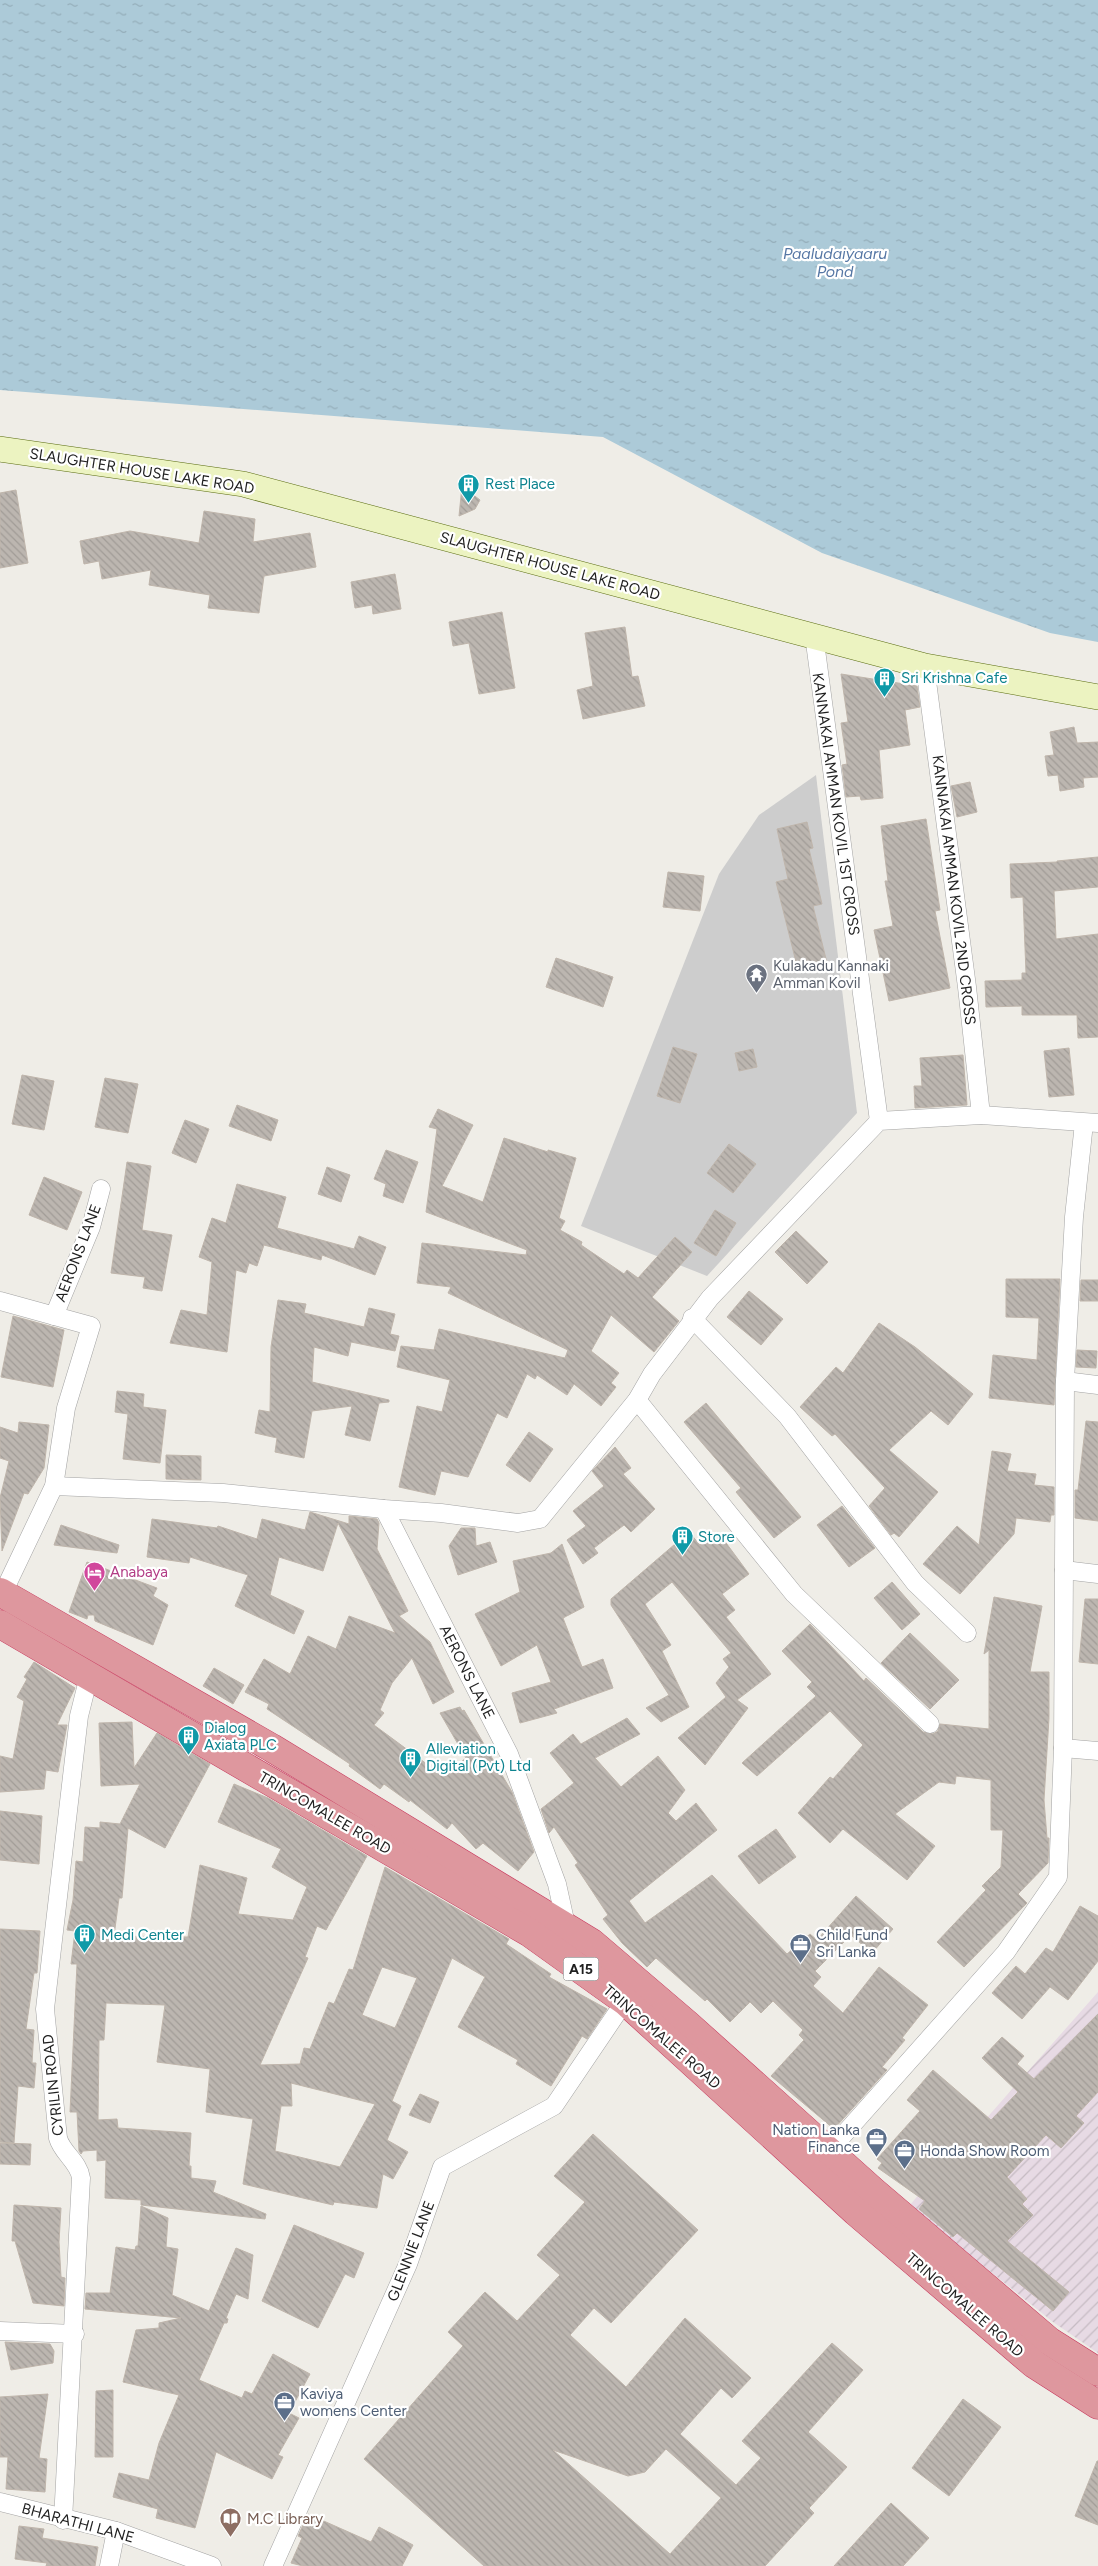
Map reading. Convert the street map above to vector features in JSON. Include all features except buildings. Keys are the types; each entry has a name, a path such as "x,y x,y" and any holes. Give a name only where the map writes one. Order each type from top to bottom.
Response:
{"highway":[{"name":"TRINCOMALEE ROAD","path":"1,1593 272,1748 566,1925 592,1943 1049,2341 1098,2372"},
{"name":"TRINCOMALEE ROAD","path":"0,1624 530,1933 625,2001 856,2212 1034,2364 1098,2405"}],"main road":[{"name":"SLAUGHTER HOUSE LAKE ROAD","path":"0,449 244,484 814,635 924,666 1098,698"}],"street":[{"name":"KANNAKAI AMMAN KOVIL 1ST CROSS","path":"814,635 879,1121"},
{"name":"KANNAKAI AMMAN KOVIL 2ND CROSS","path":"924,666 967,987 980,1115"},
{"path":"54,1486 223,1493 441,1513 518,1523 540,1519 637,1400 692,1318 879,1121 980,1115 1091,1123 1074,1217 1065,1381 1063,1748 1058,1877 1006,1952 829,2151"},
{"name":"AERONS LANE","path":"54,1316 91,1227 101,1189"},
{"name":"AERONS LANE","path":"0,1301 91,1326 66,1408 54,1486 1,1593"},
{"path":"692,1318 787,1416 915,1583 967,1633"},
{"path":"1065,1381 1098,1386"},
{"path":"637,1400 794,1594 930,1724"},
{"name":"AERONS LANE","path":"384,1509 509,1754 557,1884 566,1925"},
{"path":"1064,1570 1098,1574"},
{"name":"CYRILIN ROAD","path":"63,2520 75,2334 82,2178 80,2171 61,2147 58,2138 46,2009 79,1716 89,1676"},
{"path":"1063,1748 1098,1751"},
{"name":"GLENNIE LANE","path":"274,2566 408,2264 442,2167 554,2106 625,2001"},
{"path":"0,2331 75,2334"},
{"name":"BHARATHI LANE","path":"0,2502 63,2520 116,2531 212,2566"},
{"path":"109,2566 116,2531"}],"shaded area":[{"name":"Kulakadu Kannaki Amman Kovil","path":"816,775 857,1113 707,1276 581,1226 719,874 759,815"},
{"path":"1098,1992 1098,2353 1053,2322 909,2206"}],"water":[{"name":"Paaludaiyaaru Pond","path":"0,0 1098,0 1098,642 1050,633 822,553 603,437 0,390"}],"place":[{"name":"Rest Place","path":"469,503"},
{"name":"Sri Krishna Cafe","path":"885,697"},
{"name":"Kulakadu Kannaki Amman Kovil","path":"757,994"},
{"name":"Store","path":"682,1556"},
{"name":"Anabaya","path":"94,1591"},
{"name":"Dialog Axiata PLC","path":"188,1756"},
{"name":"Alleviation Digital (Pvt) Ltd","path":"410,1777"},
{"name":"Medi Center","path":"85,1954"},
{"name":"Child Fund Sri Lanka","path":"800,1963"},
{"name":"Nation Lanka Finance","path":"876,2158"},
{"name":"Honda Show Room","path":"904,2170"},
{"name":"Kaviya womens Center","path":"284,2422"},
{"name":"M.C Library","path":"231,2538"}]}
